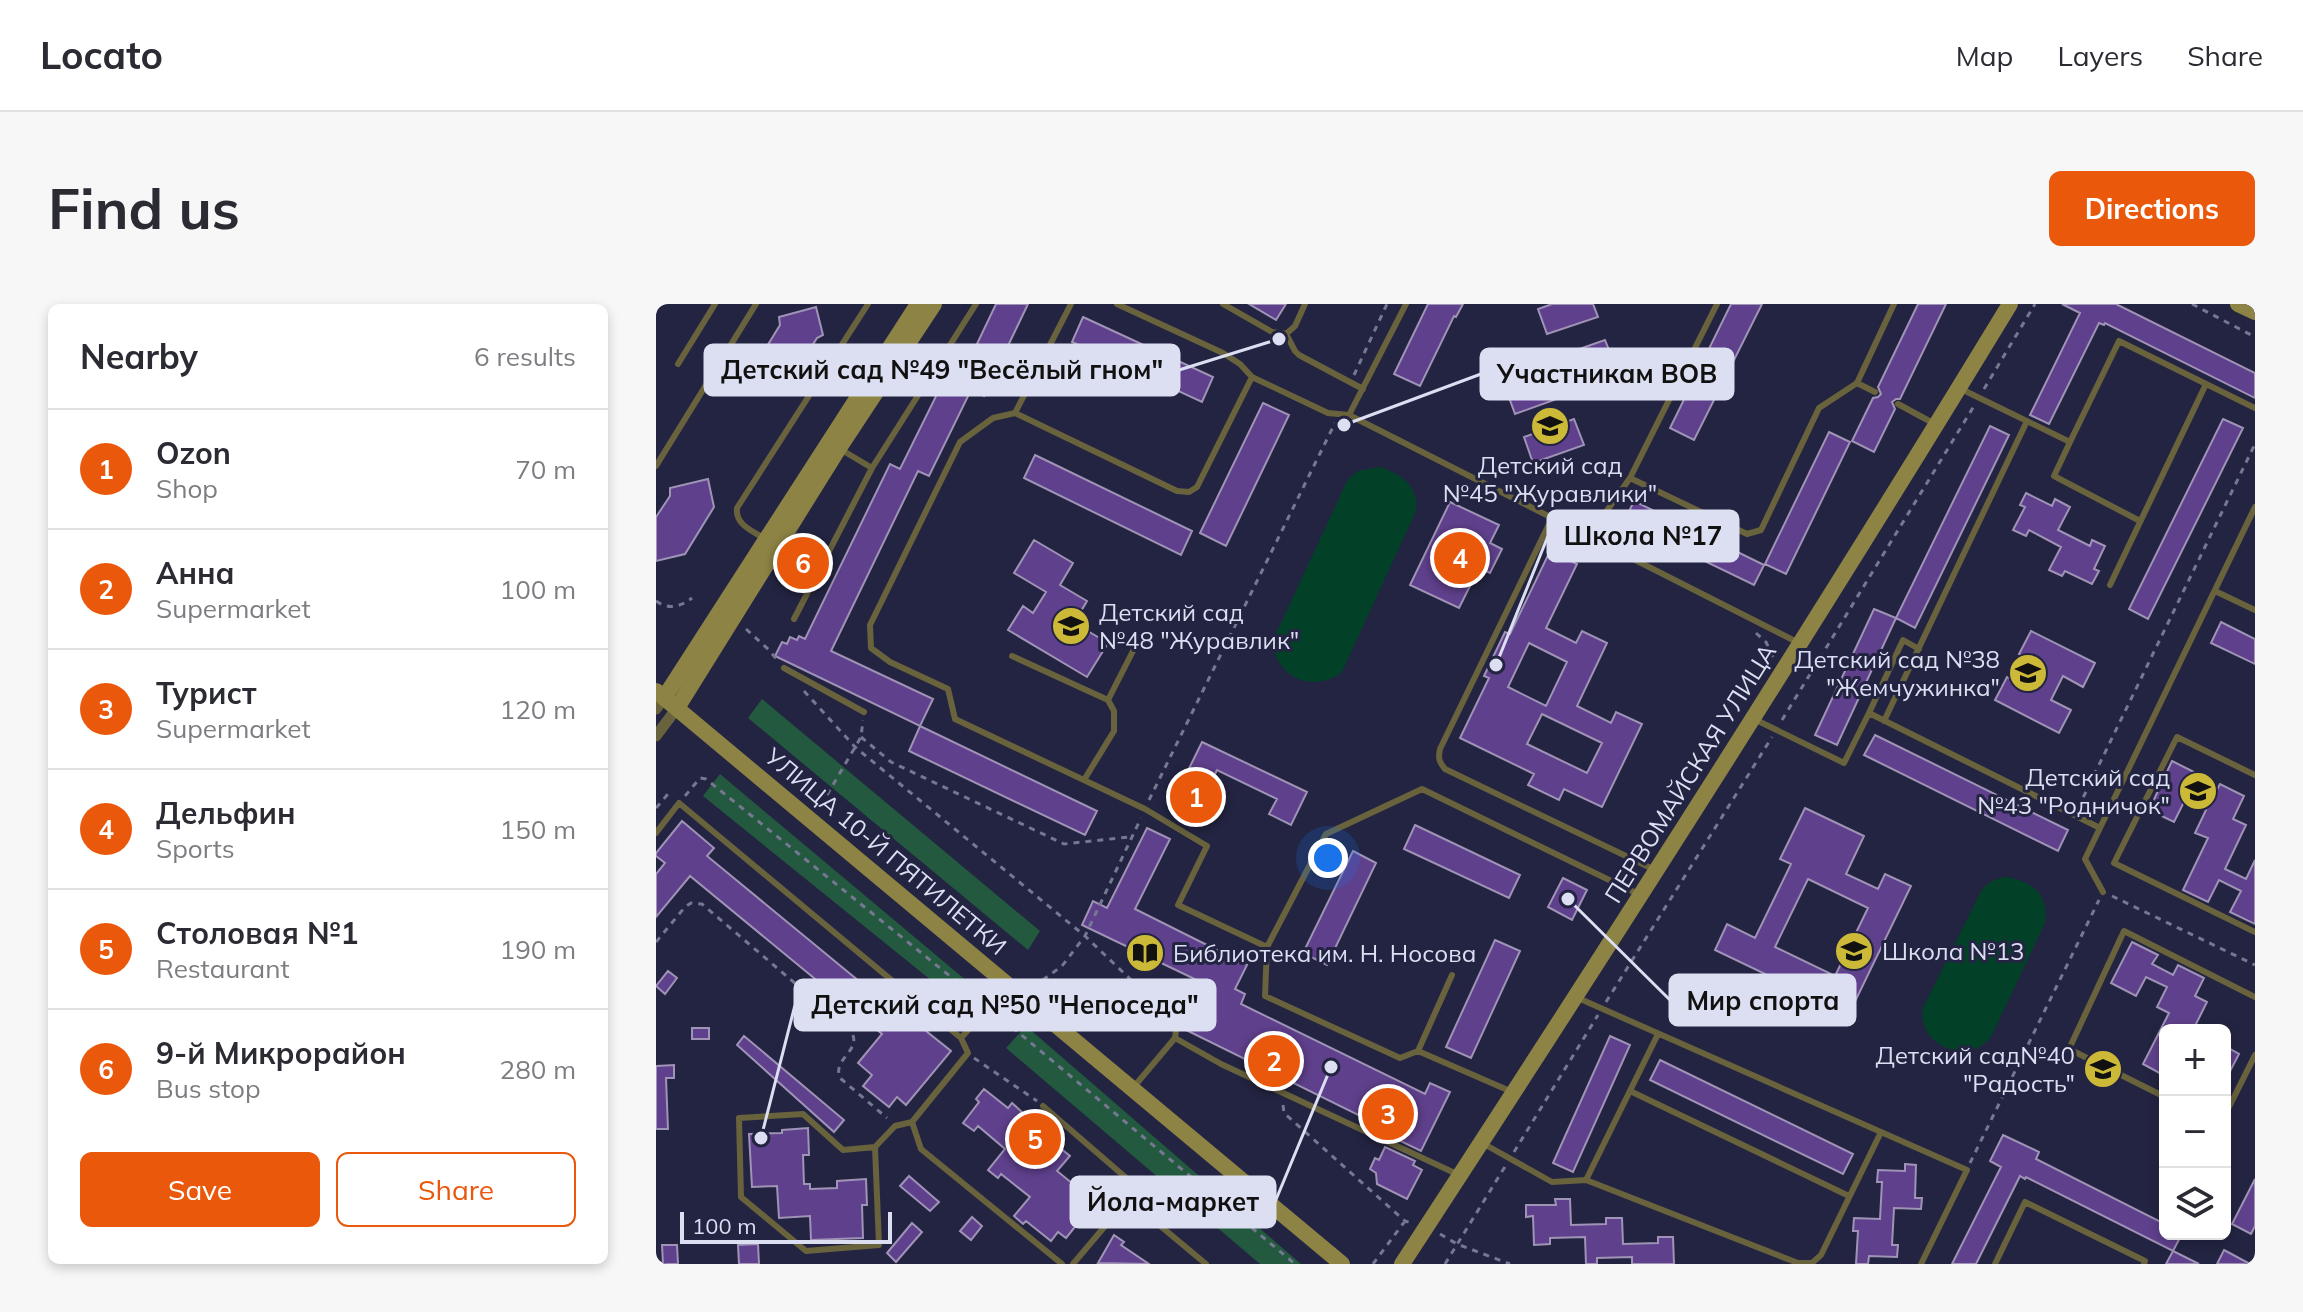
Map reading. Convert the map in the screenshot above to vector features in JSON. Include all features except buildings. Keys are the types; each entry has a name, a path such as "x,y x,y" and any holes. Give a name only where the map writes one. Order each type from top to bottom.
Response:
{"main road":[{"path":"663,702 918,304"},
{"path":"663,702 839,448 934,304"},
{"name":"ПЕРВОМАЙСКАЯ УЛИЦА","path":"1402,1264 1658,871 2010,304"},
{"path":"2238,304 2255,312"},
{"name":"УЛИЦА 10-Й ПЯТИЛЕТКИ","path":"663,702 1342,1264"}],"street":[{"path":"656,736 663,702"}],"lane":[{"path":"678,364 715,304"},
{"path":"656,466 756,304"},
{"path":"766,540 741,523 736,515 737,508 868,304"},
{"path":"794,619 872,468 976,304"},
{"path":"1015,413 1071,304"},
{"path":"1117,304 1223,353 1252,377 1328,413 1349,415 1800,644"},
{"path":"1223,304 1272,332 1286,334 1295,326 1305,304"},
{"path":"1349,415 1406,304"},
{"path":"1589,536 1630,478 1717,304"},
{"path":"1630,478 1747,534 1761,530 1819,408 1857,383 1894,304"},
{"path":"1286,334 1299,355 1363,389"},
{"path":"2140,521 2054,476 2119,341 2255,408"},
{"path":"1252,377 1197,487 1189,492 1177,491 1015,413 993,418 960,442 870,625 871,648 890,662 948,689 955,719 1145,809 1207,846 1178,905 1267,947"},
{"path":"1857,383 1875,392"},
{"path":"2110,585 2206,384"},
{"path":"1959,388 2070,442"},
{"path":"1898,404 1937,425"},
{"path":"1884,721 2027,421"},
{"path":"839,448 872,468"},
{"path":"2103,892 2085,859 2255,507"},
{"path":"1552,518 1440,749 1440,764 1658,871"},
{"path":"2247,523 2255,527"},
{"path":"2215,591 2255,610"},
{"path":"1754,719 1844,763 1903,640 1919,649"},
{"path":"1108,700 1133,651"},
{"path":"1012,656 1108,700 1114,711 1114,731 1084,780"},
{"path":"784,668 864,712"},
{"path":"1869,713 2100,828"},
{"path":"2255,775 2177,737 2114,863 2255,932"},
{"path":"1452,975 1418,1051 1400,1058 1265,996 1267,947 1326,834 1422,789 1641,896"},
{"path":"656,833 679,803 961,1038 968,1053 912,1122 895,1126 875,1147 843,1150 803,1114 739,1118 741,1197 806,1251 879,1245 875,1147"},
{"path":"2163,1096 2069,1049 2124,931 2255,997"},
{"path":"961,1038 1008,985"},
{"path":"1132,1089 1175,1038 1177,1023 1195,988"},
{"path":"1575,996 1967,1170 1921,1264"},
{"path":"1586,1180 1658,1034"},
{"path":"1175,1038 1221,1064 1459,1175"},
{"path":"1418,1051 1513,1093"},
{"path":"2231,1103 2255,1055"},
{"path":"1630,1091 1849,1196"},
{"path":"1043,1106 1132,1183 1128,1199 1073,1264"},
{"path":"912,1122 921,1149 1062,1264"},
{"path":"1481,1143 1552,1182 1586,1180 1798,1263 1812,1263 1821,1255 1881,1132"},
{"path":"1128,1199 1206,1264"},
{"path":"1995,1264 2025,1202 2145,1261 2144,1264"}],"path":[{"path":"1351,382 1387,304"},
{"path":"1445,1264 2035,304"},
{"path":"2192,304 2255,337"},
{"path":"1007,1022 1033,988 1062,966 1085,936 1339,416"},
{"path":"2075,815 2255,444"},
{"path":"656,601 676,607 692,598"},
{"path":"746,629 784,668"},
{"path":"1759,636 1766,642 1776,663"},
{"path":"804,691 855,747 1085,936 1177,1023"},
{"path":"827,795 861,737 864,712"},
{"path":"861,737 891,762 1064,844 1131,837"},
{"path":"1967,1170 2103,892 2255,965"},
{"path":"656,942 685,907 691,903 702,904 851,1031 854,1046 839,1064 837,1071 840,1078 895,1126"},
{"path":"968,1053 1043,1106"},
{"path":"1282,1093 1284,1113 1405,1221 1418,1225"},
{"path":"1373,1264 1405,1221"},
{"path":"1435,1232 1457,1244 1510,1264"}],"green space":[{"path":"1380,467 1407,482 1415,495 1416,511 1342,672 1317,682 1292,676 1279,662 1275,636 1347,481 1358,471"},
{"path":"762,699 1040,931 1028,950 748,718"},
{"path":"720,774 980,992 968,1010 703,796"},
{"path":"2006,877 2024,882 2037,891 2044,904 2045,923 1991,1037 1981,1046 1969,1050 1945,1047 1927,1032 1923,1008 1980,893 1991,882"},
{"path":"1026,1026 1301,1264 1260,1264 1006,1048"}],"place":[{"name":"Детский сад №49 \"Весёлый гном\"","path":"1279,339"},
{"name":"Участникам ВОВ","path":"1344,425"},
{"name":"Детский сад №45 \"Журавлики\"","path":"1550,426"},
{"name":"Дельфин","path":"1460,558"},
{"name":"9-й Микрорайон","path":"803,563"},
{"name":"Детский сад №48 \"Журавлик\"","path":"1071,626"},
{"name":"Школа №17","path":"1496,665"},
{"name":"Детский сад №38 \"Жемчужинка\"","path":"2028,673"},
{"name":"Детский сад №43 \"Родничок\"","path":"2198,791"},
{"name":"Ozon","path":"1196,797"},
{"name":"Мир спорта","path":"1568,899"},
{"name":"Школа №13","path":"1854,951"},
{"name":"Библиотека им. Н. Носова","path":"1145,953"},
{"name":"Анна","path":"1274,1061"},
{"name":"Йола-маркет","path":"1331,1067"},
{"name":"Детский сад№40 \"Радость\"","path":"2103,1069"},
{"name":"Турист","path":"1388,1114"},
{"name":"Детский сад №50 \"Непоседа\"","path":"761,1138"},
{"name":"Столовая №1","path":"1035,1139"}]}
